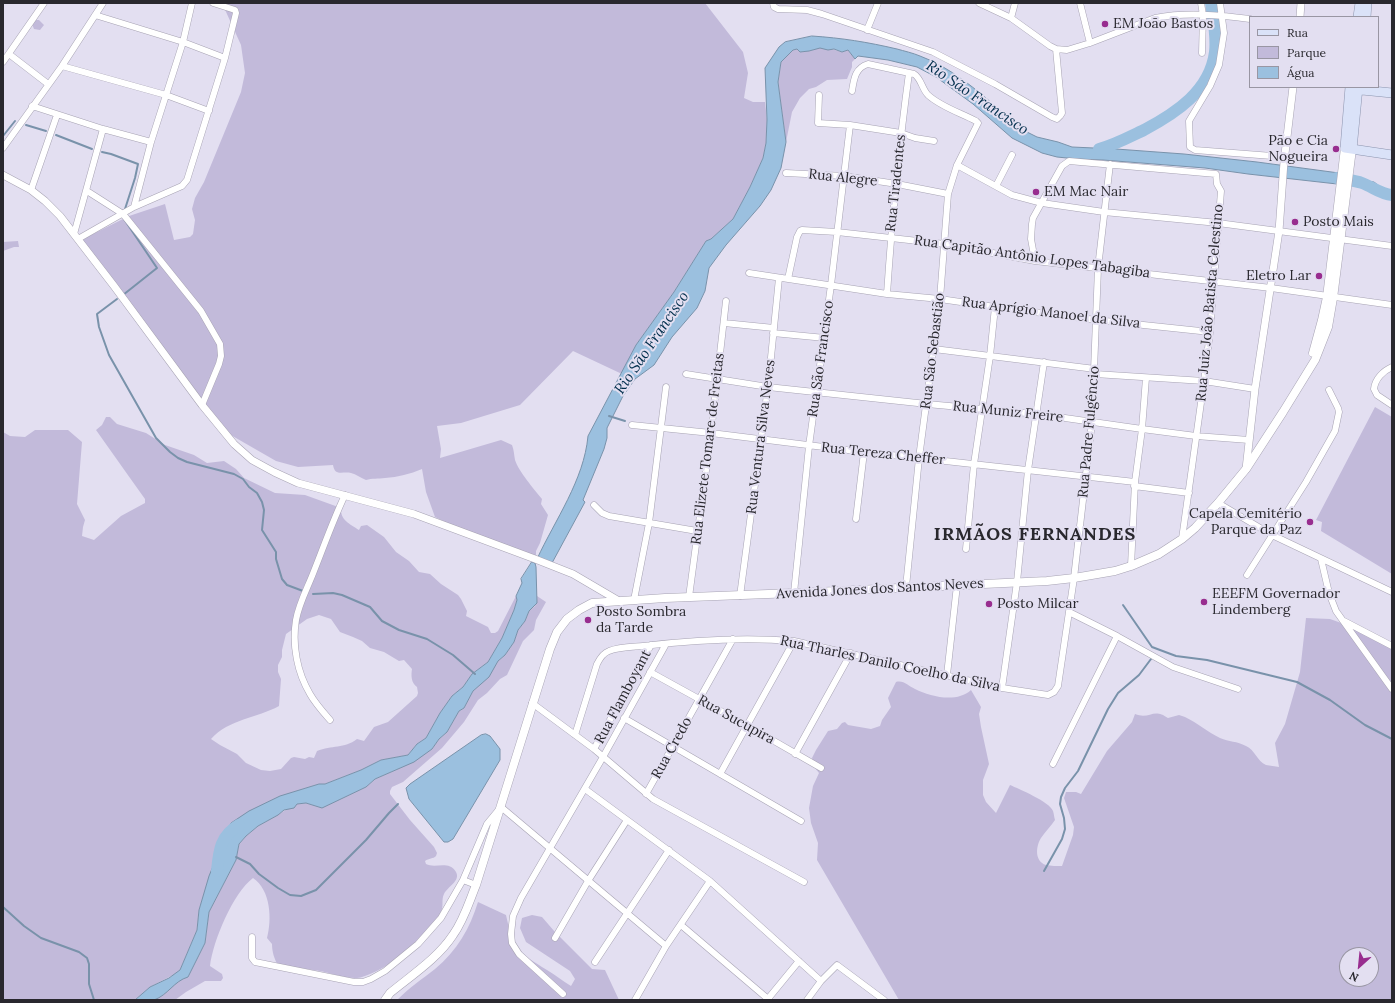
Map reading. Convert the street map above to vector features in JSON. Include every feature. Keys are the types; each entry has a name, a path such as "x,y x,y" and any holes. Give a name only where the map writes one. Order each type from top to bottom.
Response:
{"main road":[{"path":"1358,16 1360,3"},
{"path":"1366,16 1367,3"},
{"path":"1354,88 1392,93"},
{"name":"Avenida Jones dos Santos Neves","path":"384,1000 390,993 441,951 453,936 462,920 476,885 532,702 550,649 557,632 567,619 579,610 592,604 634,600 740,596 1074,578 1114,571 1131,566 1159,554 1182,539 1218,503 1246,469 1306,373 1330,297 1346,170 1354,88"},
{"path":"1348,149 1392,155"}],"street":[{"path":"3,62 44,3"},
{"path":"3,148 62,66 103,3"},
{"path":"134,207 151,142 183,42 192,3"},
{"path":"76,237 134,207 182,186 187,180 225,58 236,13 235,10 213,3"},
{"path":"773,3 774,7 778,9 807,10 822,14 933,52 955,62 1054,118 1059,118 1062,113 1056,49"},
{"path":"867,30 878,3"},
{"path":"980,3 1011,18 1056,49 1067,50 1090,43 1155,18 1170,15 1205,15 1249,19"},
{"path":"1011,18 1015,3"},
{"path":"1080,3 1090,43"},
{"path":"1201,3 1205,15 1202,53"},
{"path":"1220,3 1220,16 1224,33 1219,65 1210,86 1188,124 1189,144 1192,149 1195,150 1284,160"},
{"path":"1300,16 1301,3"},
{"path":"95,15 183,42 225,58"},
{"path":"9,54 48,84"},
{"path":"852,91 855,76 858,70 862,66 868,64 909,74"},
{"path":"62,66 166,95 209,111"},
{"name":"Rua São Sebastião","path":"906,587 919,458 940,299 948,194 957,165 978,124 976,121 929,96 924,90 917,76 909,74"},
{"name":"Rua Tiradentes","path":"887,294 890,238 909,74"},
{"path":"1246,469 1255,389 1279,231 1282,180 1293,88"},
{"path":"819,94 818,122 820,123 850,125 901,133 914,138 934,141"},
{"path":"32,106 104,130 151,142"},
{"path":"31,190 57,115"},
{"name":"Rua São Francisco","path":"794,593 809,446 825,338 850,125"},
{"path":"76,237 104,130"},
{"path":"996,186 1012,155"},
{"path":"1035,261 1031,239 1033,218 1062,166 1071,160 1110,164"},
{"name":"Rua Padre Fulgêncio","path":"1048,695 1054,692 1058,686 1074,578 1086,476 1092,422 1095,371 1098,268 1110,164"},
{"name":"Rua Juiz João Batista Celestino","path":"1110,164 1215,174 1217,184 1221,191 1210,332 1182,539"},
{"path":"957,165 1018,197 1042,203 1104,212 1218,223 1392,246"},
{"name":"Rua Alegre","path":"786,172 844,176 948,194"},
{"path":"3,175 31,190 60,216 202,405 234,444 252,460 298,483 414,514 536,558 573,574 619,601"},
{"path":"87,191 123,214 201,311 220,344 220,364 202,405"},
{"name":"Rua Capitão Antônio Lopes Tabagiba","path":"788,279 797,237 802,230 837,232 945,244 1035,261 1271,288 1392,306"},
{"name":"Rua Aprígio Manoel da Silva","path":"750,273 887,294 940,299 1096,320 1210,332"},
{"name":"Rua Ventura Silva Neves","path":"740,596 768,387 779,278"},
{"name":"Rua Elizete Tomare de Freitas","path":"688,597 711,433 726,301"},
{"path":"966,549 974,464 990,356 995,307"},
{"path":"724,323 825,338"},
{"path":"934,349 1044,362 1146,378 1204,381 1255,389"},
{"path":"1002,688 1017,582 1028,470 1044,362"},
{"path":"1392,367 1385,371 1375,382 1374,389 1376,395 1392,405"},
{"name":"Rua Muniz Freire","path":"686,374 717,380 817,393 1037,414 1196,436 1249,440"},
{"path":"1131,566 1134,484 1142,429 1146,378"},
{"path":"634,600 648,524 666,387"},
{"path":"1247,574 1306,482 1335,432 1339,412 1329,390"},
{"name":"Rua Tereza Cheffer","path":"632,425 1086,476 1189,493"},
{"path":"856,519 864,452"},
{"path":"330,720 310,694 304,682 298,663 295,646 296,620 325,542 345,495"},
{"path":"1218,503 1272,535 1392,592"},
{"path":"594,504 605,515 648,524 697,531"},
{"path":"1321,559 1330,598 1342,620 1392,689"},
{"path":"947,675 957,585"},
{"path":"1069,612 1180,670 1238,689"},
{"path":"1342,620 1392,646"},
{"path":"1053,764 1117,636"},
{"name":"Rua Tharles Danilo Coelho da Silva","path":"575,735 597,664 601,658 610,650 651,645 733,639 794,641 1002,688 1048,695"},
{"name":"Rua Credo","path":"646,794 733,639"},
{"path":"720,774 794,641"},
{"path":"563,994 519,954 512,943 511,934 513,916 521,898 603,758 666,644"},
{"name":"Rua Flamboyant","path":"594,749 651,645"},
{"path":"795,754 851,653"},
{"name":"Rua Sucupira","path":"650,672 821,768"},
{"path":"532,702 594,749 646,794 661,804 804,882"},
{"path":"624,718 801,821"},
{"path":"585,789 710,881 821,981"},
{"path":"252,937 252,958 255,962 354,982 363,982 385,971 418,944 441,918 463,880 487,824 501,807 666,946"},
{"path":"555,938 588,881 627,820"},
{"path":"595,962 669,850"},
{"path":"463,880 476,885"},
{"path":"635,1000 666,946 710,881"},
{"path":"681,925 767,999 799,961"},
{"path":"807,1000 821,981 837,965 884,1000"}],"green space":[{"path":"222,3 705,3 743,52 748,73 744,98 753,102 765,102 767,120 766,143 763,158 733,219 711,239 706,241 674,292 636,345 622,374 573,351 520,405 461,423 437,426 441,449 440,458 501,440 512,445 517,465 542,499 541,504 548,515 540,543 536,551 536,558 462,530 435,517 426,492 422,469 390,478 366,480 353,474 337,472 333,465 298,467 276,461 229,434 200,400 82,241 129,216 165,204 174,240 190,237 193,234 195,220 192,209 195,198 204,182 241,92 245,73 241,45"},
{"path":"35,20 39,20 44,25 40,30 34,29 32,24"},
{"path":"815,48 826,48 842,52 848,50 855,59 852,62 852,67 847,79 827,80 816,87 809,89 800,98 792,112 786,142 778,82 781,62 793,50 797,49 800,52 813,50"},
{"path":"18,241 19,247 14,247 3,251 3,242"},
{"path":"1375,407 1392,417 1392,574 1321,531 1322,522 1316,520"},
{"path":"106,417 110,417 117,424 146,433 165,445 194,455 207,463 224,461 236,469 244,478 275,493 305,495 341,508 342,516 349,524 359,530 361,526 367,525 384,537 396,552 409,561 419,572 430,574 441,584 458,595 467,611 466,616 488,627 491,633 498,631 516,596 517,600 502,638 488,662 472,674 463,687 452,696 440,713 426,738 417,744 408,755 381,760 361,770 325,784 319,784 304,789 231,823 199,910 197,930 180,970 177,973 150,987 135,1000 3,1000 3,432 10,436 25,437 35,430 68,430 82,442 77,504 85,520 82,536 94,540 121,516 145,503 145,499 96,430 102,425","holes":["319,615 331,619 340,632 362,641 370,648 384,652 399,661 404,660 412,669 412,679 417,687 417,696 388,722 374,727 364,741 357,739 343,746 317,751 314,758 291,758 281,769 270,771 261,770 246,763 237,754 211,739 226,727 279,706 281,679 278,672 278,665 282,657 286,634 307,619"]},
{"path":"537,596 546,602 536,620 534,630 523,641 507,675 500,679 478,700 464,722 442,748 403,782 392,787 390,791 390,794 410,820 434,847 437,853 435,857 425,861 426,864 434,866 450,866 457,875 455,881 444,894 440,914 423,934 391,963 381,969 358,978 278,965 275,960 272,944 267,938 270,914 267,898 259,883 253,878 238,895 231,906 215,944 210,966 222,974 223,978 221,981 205,981 175,1000 154,1000 165,993 178,980 188,977 205,943 209,912 236,860 239,844 246,836 258,826 296,804 306,803 322,807 366,787 375,779 402,767 432,749 439,739 447,732 459,711 464,708 473,691 498,661 505,655 514,642 518,630 525,621 529,611 535,606"},
{"path":"1306,618 1330,619 1344,624 1392,649 1392,1000 899,1000 817,860 818,843 811,823 809,808 813,786 819,773 815,768 812,758 828,731 837,729 842,723 845,722 848,725 871,729 880,726 882,720 891,707 888,698 896,682 904,683 921,692 951,698 965,694 971,690 981,707 979,714 989,764 983,780 983,795 986,802 996,813 1010,785 1034,796 1051,807 1055,820 1039,841 1037,853 1039,860 1042,863 1052,866 1062,866 1073,835 1074,827 1064,798 1066,792 1076,792 1081,794 1107,751 1132,722 1135,714 1144,716 1155,713 1168,718 1179,715 1185,717 1220,738 1243,744 1266,765 1279,767 1275,743 1285,724 1300,672"},
{"path":"478,902 506,915 511,935 524,954 571,986 575,979 570,971 526,942 520,928 522,918 532,915 542,917 592,969 605,970 619,1000 397,1000 450,955 467,930"}],"water":[{"path":"812,36 875,44 917,55 942,66 973,87 1005,116 1017,124 1020,129 1037,137 1072,147 1184,154 1339,173 1337,184 1205,168 1057,157 1042,153 1012,138 973,104 936,77 917,67 888,60 858,56 855,59 848,50 842,52 834,49 828,50 820,48 800,52 797,49 793,50 781,62 778,82 786,142 781,168 771,190 760,206 726,245 709,268 705,291 697,308 672,337 654,365 635,379 623,396 607,428 607,438 604,449 583,500 585,502 552,563 537,559 575,484 581,468 588,436 636,345 674,292 706,241 711,239 733,219 750,187 763,158 766,143 767,120 765,68 779,47 785,42"},
{"path":"1360,180 1374,182 1383,189 1392,192 1392,199 1375,194 1370,188 1359,187"},
{"path":"532,562 535,563 536,567 537,603 529,611 525,621 518,630 514,642 505,655 498,661 489,677 473,691 464,708 459,711 447,732 439,739 432,749 414,762 375,779 366,787 322,808 306,803 297,804 294,808 284,810 258,826 246,836 239,844 236,860 209,912 205,943 188,977 183,979 159,998 152,1001 135,1000 150,987 169,978 180,970 197,930 199,910 209,876 231,823 249,811 280,796 319,784 325,784 361,770 381,760 408,755 417,744 426,738 440,713 452,696 463,687 472,674 488,662 502,638 514,610 517,600 516,596 522,583 521,579"},
{"path":"486,734 490,736 500,749 500,760 453,839 448,842 444,842 409,799 406,788 481,735"}],"waterway":[{"path":"1099,149 1122,141 1168,116 1190,99 1199,89 1212,66 1215,52 1215,33 1211,3"},
{"path":"3,136 15,121"},
{"path":"26,125 46,131"},
{"path":"56,135 92,149"},
{"path":"102,152 138,164 125,209"},
{"name":"Rio São Francisco","path":"1337,178 1359,182 1392,195"},
{"path":"123,295 157,268 124,219"},
{"path":"117,299 97,314 99,327 109,355 156,438 178,458 187,462 234,474 243,479 249,487 257,493 264,510 262,530 276,552 276,559 282,579 287,585 303,591"},
{"path":"609,416 625,421"},
{"path":"313,594 333,593 342,595 370,607 382,621 399,630 427,639 453,655 475,674"},
{"path":"1123,605 1152,647 1176,656 1207,660 1297,682 1330,700 1365,725 1392,739"},
{"path":"1044,871 1062,839 1065,829 1060,804 1065,788 1078,771 1108,709 1118,693 1139,675 1151,659"},
{"path":"236,857 250,864 259,874 278,888 290,895 301,896 316,890 366,840 398,804"},
{"name":"Rio São Francisco","path":"217,871 220,851 224,839 239,825"},
{"path":"3,907 24,926 41,938 79,952 87,958 89,964 89,984 94,1000"}],"place":[{"name":"EM João Bastos","path":"1105,24"},
{"name":"Pão e Cia Nogueira","path":"1336,149"},
{"name":"EM Mac Nair","path":"1036,192"},
{"name":"Posto Mais","path":"1295,222"},
{"name":"Eletro Lar","path":"1319,276"},
{"name":"Capela Cemitério Parque da Paz","path":"1310,522"},
{"name":"EEEFM Governador Lindemberg","path":"1204,602"},
{"name":"Posto Milcar","path":"989,604"},
{"name":"Posto Sombra da Tarde","path":"588,620"}],"district":[{"name":"IRMÃOS FERNANDES","path":"1035,535"}]}
